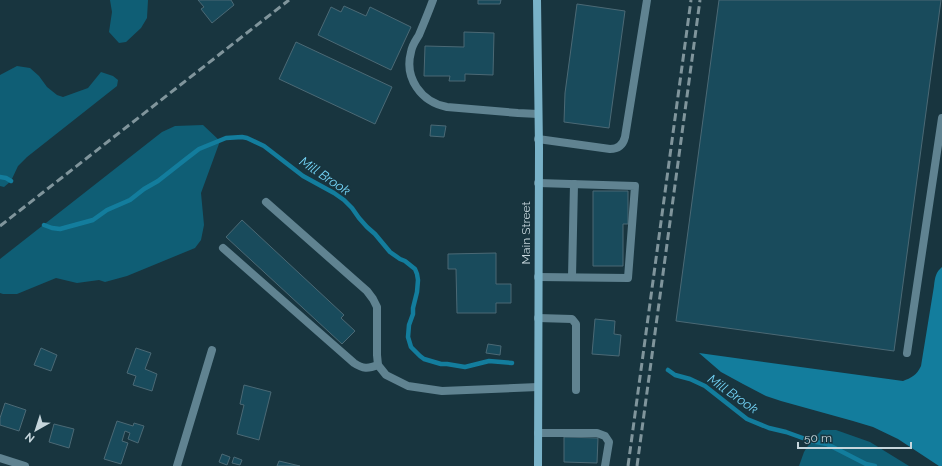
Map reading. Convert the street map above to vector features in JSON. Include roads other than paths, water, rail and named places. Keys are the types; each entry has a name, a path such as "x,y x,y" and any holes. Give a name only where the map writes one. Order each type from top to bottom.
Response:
{"main road":[{"name":"Main Street","path":"537,0 538,466"}],"street":[{"path":"433,0 410,54 411,77 421,93 430,101 448,107 538,114"},
{"path":"538,139 610,149 619,147 623,143 647,0"},
{"path":"908,354 942,118"},
{"path":"538,183 635,186 628,278 538,277"},
{"path":"572,277 574,184"},
{"path":"266,202 367,291 373,299 377,307 376,349 378,365 386,376 408,386 442,391 538,387"},
{"path":"224,248 354,363 361,368 370,368 378,365"},
{"path":"538,318 572,319 576,324 576,390"},
{"path":"177,466 212,350"},
{"path":"538,433 597,433 606,436 609,442 605,466"},
{"path":"0,458 25,466"}],"waterway":[{"name":"Mill Brook","path":"44,225 60,229 93,220 107,210 130,200 144,189 158,181 199,149 226,138 247,138 264,146 303,176 344,200 390,252 415,269 418,280 417,292 413,314 409,325 408,337 411,347 420,356 424,359 441,364 465,367 489,361 512,363"},
{"name":"Mill Brook","path":"0,177 11,181"},
{"name":"Mill Brook","path":"668,370 675,375 690,379 705,386 747,419 769,428 786,432 811,441 827,444 866,464 875,466"}],"railway":[{"path":"0,226 289,0"},
{"path":"628,466 691,0"},
{"path":"637,466 700,0"}]}
